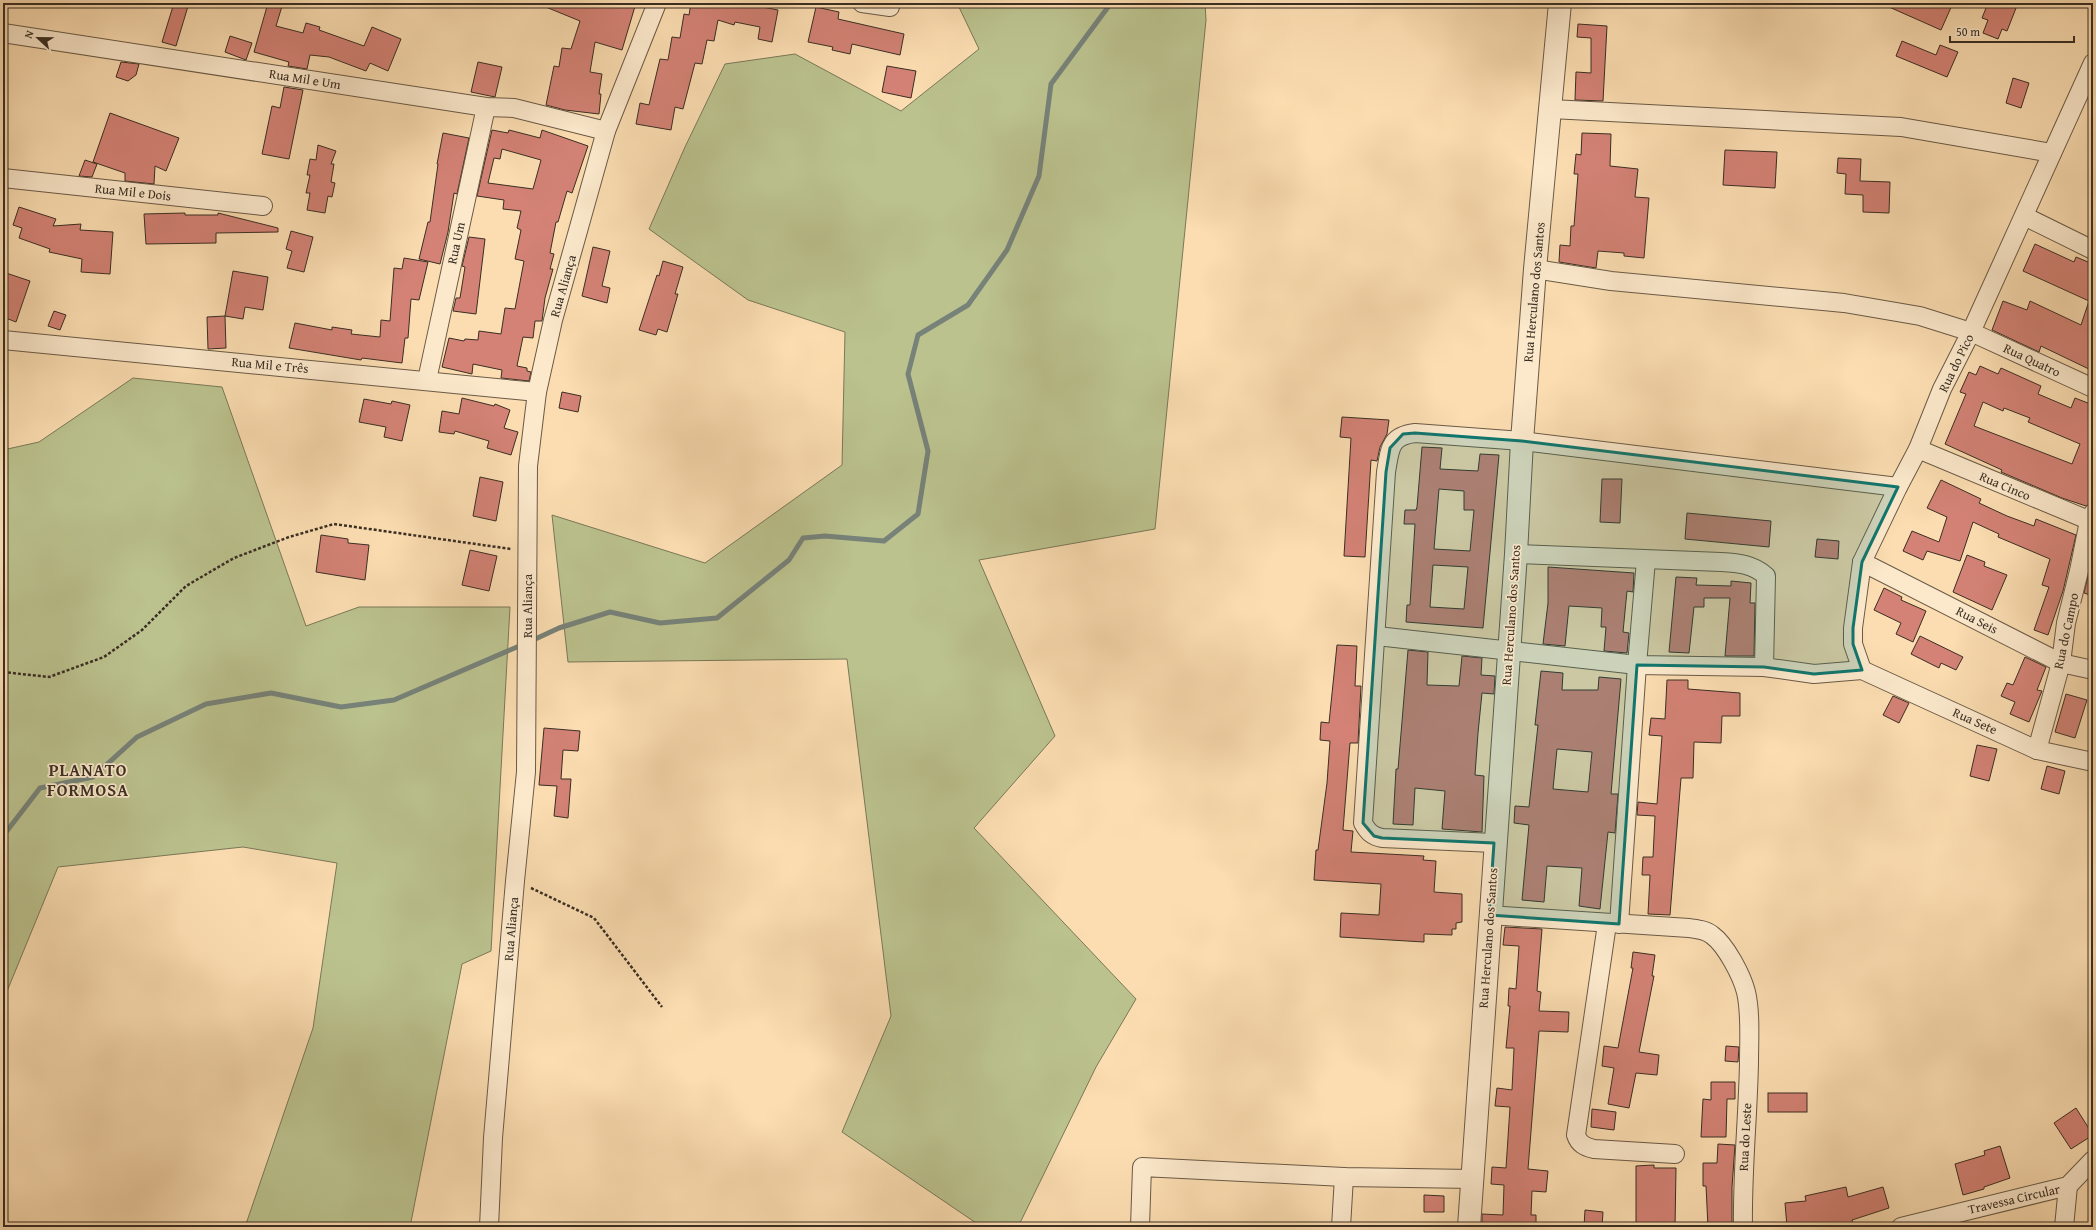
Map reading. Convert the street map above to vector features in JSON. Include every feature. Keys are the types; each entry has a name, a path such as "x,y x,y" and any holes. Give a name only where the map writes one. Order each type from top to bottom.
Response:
{"street":[{"name":"Rua Aliança","path":"489,1227 493,1138 515,880 526,772 528,466 537,392 553,320 606,131 657,3"},
{"path":"862,3 890,7"},
{"name":"Rua Herculano dos Santos","path":"1469,1227 1494,843 1516,554 1522,441 1535,269 1560,3"},
{"name":"Rua Mil e Um","path":"3,33 486,107 514,108 606,131"},
{"name":"Rua do Pico","path":"1862,670 1853,644 1853,628 1862,562 1898,487 1918,450 1942,389 1971,332 2093,63"},
{"name":"Rua Um","path":"427,380 486,107"},
{"path":"1551,109 1901,127 2052,153"},
{"name":"Rua Mil e Dois","path":"3,178 264,206"},
{"path":"2024,216 2093,250"},
{"name":"Rua Quatro","path":"1535,269 1611,281 1844,303 1920,316 1971,332 2093,388"},
{"name":"Rua Mil e Três","path":"3,340 427,380 537,392"},
{"path":"1494,843 1382,838 1374,836 1368,831 1363,823 1377,636 1386,472 1390,448 1396,440 1403,434 1416,433 1522,441 1898,487"},
{"name":"Rua Cinco","path":"1918,450 2092,519"},
{"name":"Rua do Campo","path":"2037,750 2061,663 2066,623 2092,519"},
{"path":"1516,554 1734,563 1749,565 1759,569 1766,576 1764,667"},
{"path":"1646,560 1613,924 1576,1135 1578,1140 1585,1147 1594,1149 1675,1154"},
{"name":"Rua Seis","path":"1862,562 2061,663 2093,670"},
{"path":"1377,636 1637,665 1764,667 1814,674 1862,670"},
{"name":"Rua Sete","path":"1862,670 2037,750 2093,762"},
{"name":"Rua do Leste","path":"1489,915 1703,930 1712,935 1726,950 1746,993 1749,1046 1742,1185 1743,1227"},
{"name":"Travessa Circular","path":"1901,1227 1923,1224 2068,1186 2093,1160"},
{"path":"1140,1227 1142,1167 1344,1177 1473,1179"},
{"path":"1342,1227 1344,1177"},
{"path":"2064,1227 2068,1186"}],"path":[{"path":"3,672 49,677 104,657 142,630 186,586 234,558 289,537 334,524 528,552"},
{"path":"515,880 594,918 662,1007"}],"highlighted area":[{"path":"1415,433 1522,441 1898,487 1862,562 1853,628 1853,644 1862,670 1814,674 1764,667 1637,665 1619,924 1489,915 1494,843 1382,838 1374,836 1363,823 1386,472 1390,448 1403,434"}],"green space":[{"path":"957,3 1205,3 1206,20 1155,529 979,560 1055,736 974,828 1136,999 1096,1067 1018,1227 982,1227 842,1132 891,1016 847,659 568,662 552,515 705,563 842,465 845,332 748,300 649,229 685,147 725,64 795,54 901,111 979,49"},
{"path":"133,378 222,387 306,626 359,607 510,607 491,951 462,964 410,1227 245,1227 313,1028 337,863 243,847 58,867 3,1001 3,450 39,442"}],"building":[{"path":"174,3 189,3 176,46 162,42"},
{"path":"268,3 283,3 276,26 303,33 306,23 320,27 319,30 364,46 372,27 401,39 388,71 370,63 366,71 329,57 310,55 307,69 288,66 289,62 254,52"},
{"path":"536,3 636,3 622,50 595,42 590,72 602,74 599,94 601,94 599,114 565,110 546,105 554,66 559,67 562,48 571,49 580,21"},
{"path":"691,3 742,3 778,10 772,42 758,39 760,27 735,22 734,25 718,20 714,41 707,40 702,64 695,63 683,109 675,107 671,130 636,124 640,103 649,105 660,59 668,60 672,37 680,38 684,14 689,15"},
{"path":"1880,3 1953,3 1941,30"},
{"path":"1988,3 2018,3 2007,31 2002,29 1998,39 1983,33 1988,20 1982,18"},
{"path":"816,7 839,12 838,19 904,34 900,55 852,44 850,54 832,50 833,47 808,42"},
{"path":"1578,24 1607,26 1603,101 1575,100 1576,72 1591,73 1591,38 1577,37"},
{"path":"230,36 252,43 246,60 225,52"},
{"path":"1902,41 1936,55 1940,45 1958,52 1947,77 1896,56"},
{"path":"121,62 139,64 136,75 128,81 116,77"},
{"path":"478,62 502,67 495,97 471,92"},
{"path":"887,66 916,71 911,98 882,92"},
{"path":"2013,78 2029,83 2021,108 2006,103"},
{"path":"284,87 303,90 289,159 262,154 272,106 280,108"},
{"path":"110,113 179,138 166,171 155,166 154,184 125,181 125,173 93,162"},
{"path":"492,130 508,133 509,130 540,138 542,130 588,146 572,193 567,191 558,222 556,222 550,253 554,254 550,269 553,269 545,298 542,321 535,321 533,338 523,337 517,366 527,368 527,371 531,372 529,381 501,378 502,370 473,364 472,374 442,367 449,338 464,341 465,339 478,340 479,331 501,334 505,308 515,309 524,261 515,259 521,230 517,228 521,211 503,209 504,200 477,196","holes":["502,149 541,160 533,189 488,183 494,158 500,159"]},
{"path":"443,133 469,138 457,194 454,193 448,232 440,264 419,259 428,222 430,222 437,164"},
{"path":"1582,133 1611,134 1610,166 1638,169 1635,197 1649,198 1644,258 1624,256 1624,253 1598,251 1596,268 1559,262 1560,245 1570,246 1571,226 1574,226 1578,174 1574,174 1576,154 1581,155"},
{"path":"318,145 336,151 331,164 334,164 331,182 335,183 332,197 328,196 325,213 307,210 310,193 306,193 310,175 307,175 310,159 316,160"},
{"path":"1725,150 1777,152 1775,188 1723,185"},
{"path":"1838,158 1861,159 1860,181 1890,182 1889,213 1863,212 1863,195 1845,194 1846,174 1837,173"},
{"path":"85,160 97,164 92,177 79,176"},
{"path":"19,207 56,219 53,226 81,224 80,230 113,232 110,274 81,272 82,259 49,252 50,249 19,238 22,228 13,225"},
{"path":"185,213 185,215 218,215 218,213 278,228 278,232 216,233 216,243 146,244 144,214"},
{"path":"291,231 313,237 304,272 287,268 292,251 286,249"},
{"path":"469,237 485,239 476,314 453,311 456,298 460,298 465,267 462,266"},
{"path":"2035,244 2074,262 2076,257 2093,264 2093,371 2041,346 2039,352 1992,330 2003,301 2027,310 2030,301 2081,325 2089,301 2023,271"},
{"path":"593,247 610,251 602,286 610,288 607,303 582,296"},
{"path":"404,258 428,262 419,300 411,299 408,338 405,338 402,363 362,358 361,360 289,348 295,323 332,330 332,327 352,330 351,334 380,337 381,320 390,321 394,268 402,269"},
{"path":"663,261 683,267 675,294 678,294 667,332 658,329 656,335 639,330"},
{"path":"233,271 268,277 263,310 245,307 243,319 225,316"},
{"path":"3,272 30,281 16,322 3,317"},
{"path":"54,311 66,315 60,330 48,326"},
{"path":"225,316 226,348 208,349 207,317"},
{"path":"1980,366 1998,374 2001,368 2041,386 2038,394 2071,408 2075,398 2093,405 2093,503 2086,506 2062,498 2001,472 2002,470 1945,444 1966,394 1960,392 1969,372 1976,375","holes":["1983,402 2003,411 2004,408 2030,418 2028,422 2080,444 2072,464 1974,426"]},
{"path":"562,392 581,396 578,412 559,408"},
{"path":"462,398 494,406 495,404 510,410 504,428 518,432 511,455 487,448 489,441 455,431 454,434 439,432 442,411 459,414"},
{"path":"364,399 391,404 392,401 410,405 402,441 384,437 386,427 359,422"},
{"path":"1342,417 1389,420 1387,434 1380,447 1377,461 1371,460 1365,557 1344,556 1351,438 1340,437"},
{"path":"1422,447 1442,448 1440,469 1478,471 1480,454 1499,455 1483,628 1406,622 1407,605 1410,605 1415,524 1404,524 1405,510 1416,510","holes":["1439,489 1464,491 1464,510 1474,510 1470,551 1434,549","1433,565 1468,567 1464,609 1430,607"]},
{"path":"480,477 503,482 496,521 473,516"},
{"path":"1602,479 1622,479 1620,523 1600,522"},
{"path":"1941,480 1981,499 1979,503 2007,516 2034,526 2036,519 2076,535 2063,591 2048,635 2034,630 2049,587 2042,585 2050,559 1998,537 1999,534 1973,522 1960,561 1927,551 1923,560 1903,551 1912,531 1939,542 1947,517 1927,508"},
{"path":"1687,513 1771,521 1769,547 1685,539"},
{"path":"321,535 348,539 348,543 369,545 365,580 316,572"},
{"path":"1817,539 1839,541 1838,559 1815,557"},
{"path":"470,550 497,556 489,591 462,585"},
{"path":"1967,555 1985,562 1984,566 2007,575 1992,610 1953,592"},
{"path":"2093,555 2093,596 2084,593"},
{"path":"1548,567 1634,573 1633,592 1627,591 1623,632 1629,633 1627,653 1604,651 1606,627 1601,627 1602,608 1569,606 1565,646 1543,644 1548,603"},
{"path":"1676,577 1697,578 1696,585 1731,586 1731,581 1751,583 1750,603 1755,603 1754,656 1725,656 1730,598 1704,598 1704,607 1694,607 1689,653 1669,652"},
{"path":"1884,588 1902,597 1901,600 1926,611 1913,642 1896,634 1901,623 1874,610"},
{"path":"1920,636 1963,657 1956,670 1941,663 1939,668 1911,654"},
{"path":"1337,645 1357,646 1355,686 1361,686 1358,743 1350,743 1343,830 1353,831 1351,852 1424,856 1423,860 1436,861 1434,892 1462,894 1462,922 1456,923 1456,929 1452,929 1452,935 1424,934 1424,942 1340,937 1341,913 1379,915 1381,884 1314,880 1316,850 1318,850 1327,783 1330,741 1320,740 1321,722 1329,723"},
{"path":"1408,650 1428,652 1427,685 1459,686 1462,656 1482,658 1481,675 1495,676 1494,694 1482,693 1478,733 1475,775 1484,776 1482,832 1442,829 1445,791 1415,788 1413,825 1393,824 1396,769 1398,769"},
{"path":"2025,657 2046,667 2037,690 2042,691 2029,722 2010,714 2015,702 2001,696 2007,683 2013,685"},
{"path":"1541,671 1563,673 1562,690 1598,690 1599,677 1621,679 1611,794 1618,794 1615,833 1608,832 1600,909 1579,906 1582,868 1547,866 1544,902 1522,900 1529,825 1514,823 1515,806 1529,807 1538,725 1535,725","holes":["1557,749 1592,752 1588,792 1553,789"]},
{"path":"1667,680 1688,680 1688,689 1740,693 1740,716 1722,716 1721,743 1694,742 1693,778 1681,778 1670,915 1648,914 1650,875 1642,875 1643,857 1653,857 1655,816 1637,815 1638,802 1657,804 1662,736 1649,735 1651,718 1665,719"},
{"path":"2066,694 2087,700 2075,738 2055,732"},
{"path":"1893,696 1909,703 1899,723 1883,715"},
{"path":"544,728 580,731 578,751 563,750 561,779 571,779 568,818 554,816 557,786 539,785"},
{"path":"1977,745 1997,749 1989,781 1970,776"},
{"path":"2047,766 2065,771 2059,794 2041,789"},
{"path":"1505,927 1542,929 1537,991 1541,992 1539,1011 1569,1012 1568,1032 1539,1031 1528,1169 1548,1171 1546,1192 1532,1191 1531,1215 1536,1215 1536,1227 1482,1227 1482,1214 1503,1215 1504,1185 1491,1184 1492,1167 1506,1168 1510,1107 1495,1106 1497,1088 1512,1090 1514,1048 1506,1048 1510,1006 1508,1006 1509,988 1516,989 1519,946 1503,945"},
{"path":"1633,952 1655,955 1652,976 1654,976 1639,1052 1659,1055 1657,1075 1636,1073 1629,1108 1608,1104 1614,1068 1602,1066 1604,1046 1618,1048 1633,968 1631,968"},
{"path":"1726,1046 1739,1047 1738,1062 1725,1061"},
{"path":"1711,1082 1735,1082 1735,1099 1727,1099 1726,1137 1701,1137 1703,1099 1711,1100"},
{"path":"1768,1093 1807,1093 1807,1112 1768,1112"},
{"path":"2076,1108 2093,1135 2071,1149 2054,1123"},
{"path":"1592,1109 1616,1112 1614,1130 1591,1127"},
{"path":"1718,1144 1735,1145 1732,1187 1732,1227 1708,1227 1706,1186 1703,1186 1703,1163 1717,1163"},
{"path":"2000,1146 2010,1178 1984,1187 1984,1189 1963,1195 1955,1164 1985,1155 1984,1151"},
{"path":"1654,1165 1654,1168 1676,1168 1675,1227 1636,1227 1636,1166"},
{"path":"1846,1187 1848,1197 1883,1187 1889,1208 1852,1220 1853,1224 1836,1227 1787,1227 1785,1203 1806,1201 1805,1196"},
{"path":"1424,1195 1444,1196 1444,1212 1424,1212"},
{"path":"1585,1210 1603,1212 1602,1227 1584,1227"}],"waterway":[{"path":"531,641 559,628 610,612 660,623 717,618 789,560 803,538 825,536 884,541 918,514 928,451 908,374 918,335 968,305 1007,250 1039,176 1051,84 1111,3"},
{"path":"3,836 40,788 93,777 137,737 206,704 271,693 341,707 394,700 524,644"}],"district":[{"name":"PLANATO FORMOSA","path":"88,779"}]}
